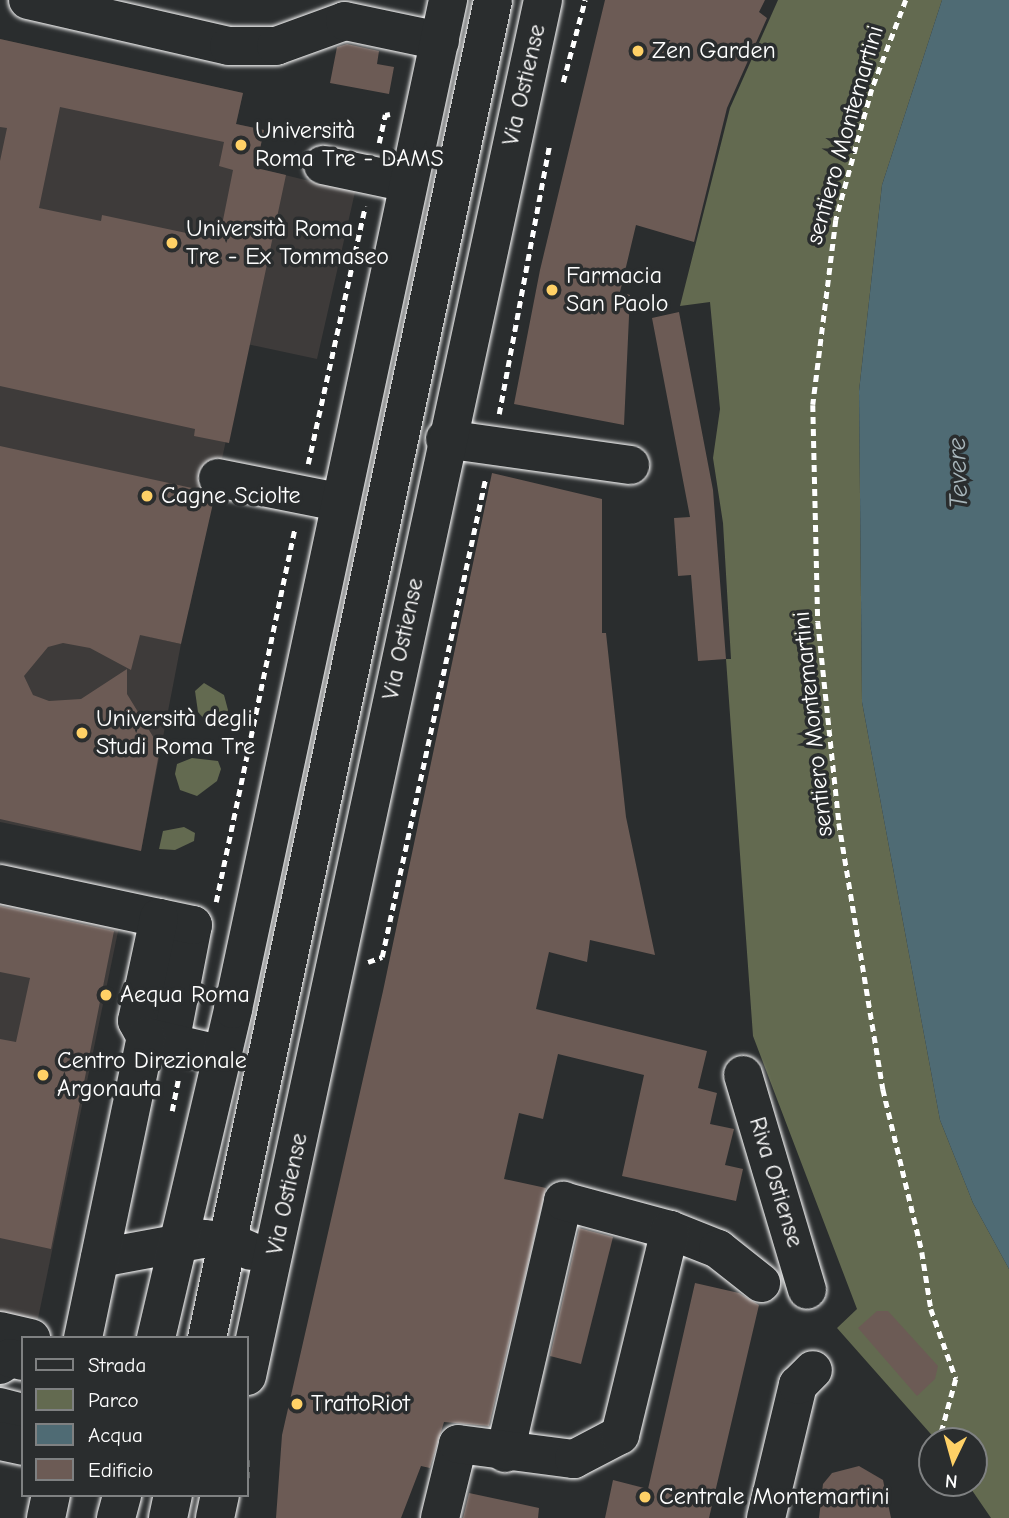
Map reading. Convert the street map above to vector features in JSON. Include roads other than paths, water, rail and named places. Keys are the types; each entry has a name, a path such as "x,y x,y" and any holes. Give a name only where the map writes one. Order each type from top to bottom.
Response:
{"main road":[{"path":"28,0 184,39 245,48 285,43 347,11 440,41"},
{"path":"156,1336 223,1055 338,502 449,0"},
{"name":"Via Ostiense","path":"207,1336 493,0"},
{"name":"Via Ostiense","path":"248,1371 445,439 544,0"},
{"path":"323,165 408,183"},
{"path":"445,439 630,465"},
{"path":"228,480 338,502"},
{"path":"0,884 159,918 137,1021 167,1042 223,1055"},
{"path":"243,960 332,976"},
{"path":"83,1336 100,1258 167,1042"},
{"name":"Riva Ostiense","path":"743,1074 807,1290"},
{"path":"505,1453 563,1201 670,1230 718,1249 761,1283"},
{"path":"440,1518 457,1444 505,1453 574,1459 620,1435 670,1230"},
{"name":"Via Ostiense","path":"100,1258 179,1241 228,1241 252,1252 268,1279"},
{"path":"0,1331 22,1336"},
{"path":"0,1365 10,1358 21,1360"},
{"path":"766,1518 798,1385 813,1370"},
{"path":"0,1407 21,1412"},
{"path":"0,1441 21,1446"},
{"path":"46,1518 51,1497"},
{"path":"116,1518 121,1497"},
{"path":"169,1518 173,1497"},
{"path":"215,1518 220,1497"}],"water":[{"name":"Tevere","path":"942,0 1009,0 1009,1269 973,1203 940,1120 862,702 859,391 882,185"}],"place":[{"name":"Zen Garden","path":"638,51"},
{"name":"Università Roma Tre - DAMS","path":"241,145"},
{"name":"Università Roma Tre - Ex Tommaseo","path":"172,243"},
{"name":"Farmacia San Paolo","path":"552,290"},
{"name":"Cagne Sciolte","path":"147,496"},
{"name":"Università degli Studi Roma Tre","path":"82,733"},
{"name":"Aequa Roma","path":"106,995"},
{"name":"Centro Direzionale Argonauta","path":"43,1075"},
{"name":"TrattoRiot","path":"297,1404"},
{"name":"Centrale Montemartini","path":"645,1497"}]}
